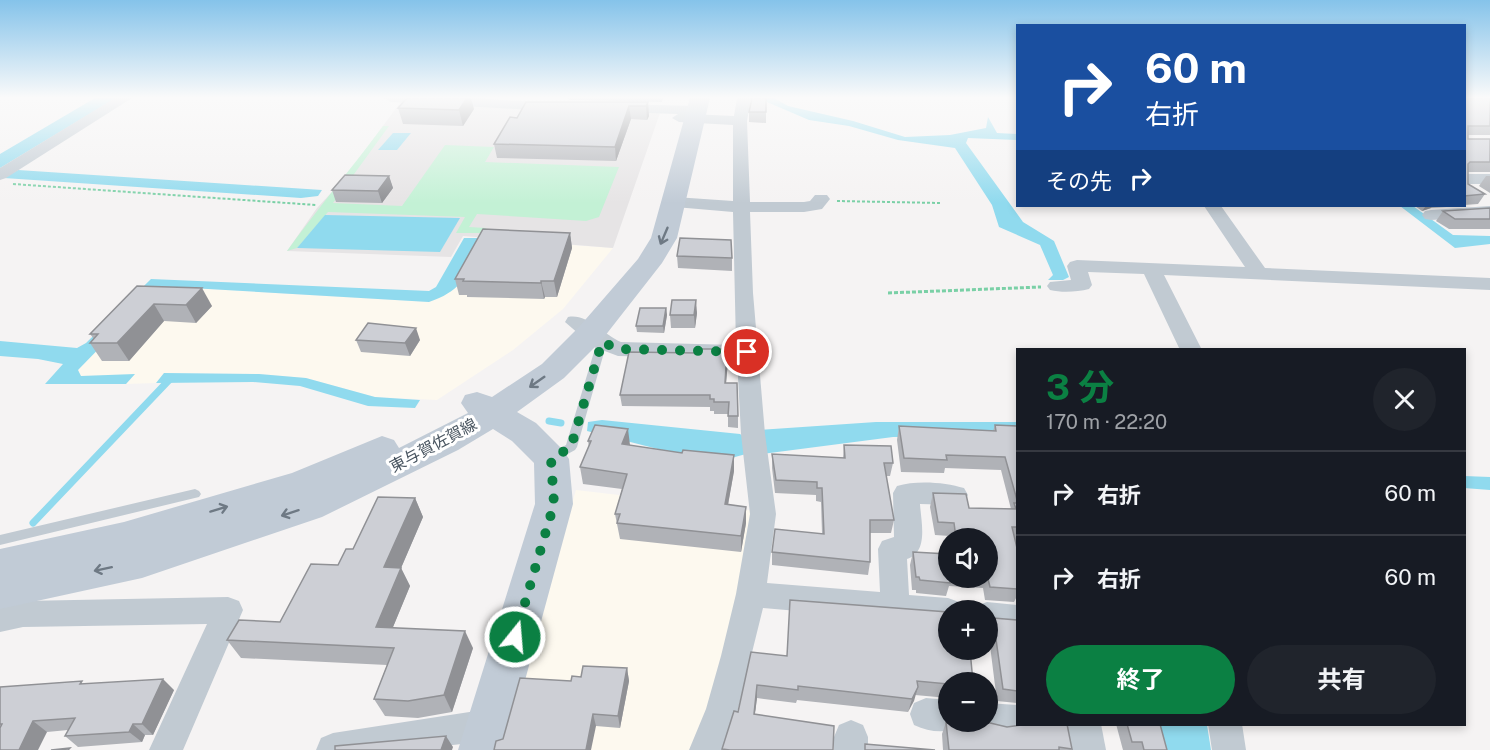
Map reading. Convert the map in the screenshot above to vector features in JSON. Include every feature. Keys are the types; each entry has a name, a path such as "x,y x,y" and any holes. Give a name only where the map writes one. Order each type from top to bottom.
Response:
{"main road":[{"name":"東与賀佐賀線","path":"589,333 635,252 657,202 681,133"},
{"name":"東与賀佐賀線","path":"0,566 127,524 302,484 483,407 553,371 589,333 649,262 664,238 675,202 686,133"},
{"name":"東与賀佐賀線","path":"0,591 142,561 309,507 446,441 483,407"},
{"path":"483,407 524,432 551,459 554,504 485,737"}],"street":[{"path":"6,179 74,133"},
{"path":"706,750 722,709 751,594 762,514 747,352 740,133"},
{"path":"1466,179 1490,179"},
{"path":"1466,188 1490,202"},
{"path":"675,202 741,207 804,207 821,200"},
{"path":"1214,207 1259,274"},
{"path":"1431,215 1490,211"},
{"path":"1057,286 1082,285 1077,266 1490,284"},
{"path":"1151,269 1190,348"},
{"path":"589,333 618,349 747,352"},
{"path":"895,605 892,549 903,549 908,544 906,494 955,495"},
{"path":"751,594 938,610"},
{"path":"0,619 23,614 228,610 166,750"},
{"path":"998,616 1016,618"},
{"path":"998,719 1016,721"},
{"path":"1225,726 1229,750"},
{"path":"333,750 485,737"}],"lane":[{"path":"551,459 571,447 589,333"},
{"path":"0,540 127,524 195,494"}],"path":[{"path":"6,179 316,205"},
{"path":"821,200 940,203"},
{"path":"888,293 1057,286"}],"shaded area":[{"path":"378,133 653,133 613,248 463,236 451,257 287,251 317,208 344,179"},
{"path":"485,239 613,248 563,309 513,350 437,400 375,397 306,378 259,374 164,373 156,383 126,384 134,375 80,376 78,370 155,291 173,287 429,302"},
{"path":"576,490 757,511 741,616 693,750 498,750"}],"green space":[{"path":"378,133 384,133 333,203 402,206 445,145 494,147 485,162 619,167 599,217 586,221 477,214 469,227 486,228 483,233 456,233 465,217 328,212 297,248 287,251"}],"water":[{"path":"36,133 58,133 0,168 0,154"},
{"path":"393,133 411,133 397,150 378,150"},
{"path":"874,133 892,133 905,137 960,133 1016,134 1016,140 968,138 966,143 1023,222 1054,241 1069,277 1063,280 1048,280 1053,275 1040,245 999,227 992,205 955,148 898,140"},
{"path":"18,170 322,190 318,196 301,198 4,178"},
{"path":"1401,207 1414,207 1453,235 1490,236 1490,244 1455,248"},
{"path":"325,215 460,218 440,252 297,248"},
{"path":"464,238 482,238 469,270 451,292 429,302 173,287 155,291 78,370 81,376 135,374 126,384 45,384 63,364 38,359 0,356 0,341 77,348 86,343 151,279 429,291 436,287"},
{"path":"164,373 259,374 306,378 375,397 420,400 415,408 368,406 300,386 253,382 156,383"},
{"path":"602,420 740,434 747,439 760,430 876,422 1016,422 1016,436 893,437 762,454 746,454 713,463 587,431 588,422"},
{"path":"1466,476 1490,477 1490,490 1466,488"},
{"path":"1158,726 1207,726 1211,750 1166,750"}],"building":[{"path":"501,133 620,133 615,147 494,144"},
{"path":"1466,133 1468,133 1468,139 1490,139 1490,162 1470,162 1468,164 1468,184 1485,194 1466,196"},
{"path":"345,175 389,176 378,191 332,190"},
{"path":"1490,208 1490,219 1455,219 1443,211"},
{"path":"483,229 570,233 554,281 541,281 541,283 455,279"},
{"path":"680,238 731,240 732,258 677,256"},
{"path":"137,286 202,288 186,305 154,304 117,343 90,343 98,334 90,334"},
{"path":"672,300 696,300 694,315 670,315"},
{"path":"640,308 666,308 663,326 636,326"},
{"path":"368,323 416,328 405,343 356,340"},
{"path":"699,349 727,349 725,383 737,383 738,416 728,416 729,402 714,402 714,399 710,399 710,395 620,395 629,352 698,353"},
{"path":"595,425 628,429 622,444 682,453 683,450 734,455 725,504 746,507 741,536 617,523 620,514 615,514 627,474 580,467"},
{"path":"995,425 1016,426 1016,496 1005,457 946,455 947,460 904,458 899,426 996,431"},
{"path":"844,445 891,446 893,463 884,463 894,520 870,520 870,562 772,552 775,529 824,534 822,488 817,488 817,482 776,480 772,454 845,458"},
{"path":"933,493 966,494 969,508 1016,509 1016,527 1012,527 1016,544 1016,589 998,588 998,528 955,528 954,523 938,522"},
{"path":"378,497 415,498 384,567 401,568 376,627 465,631 444,695 408,701 374,699 394,648 227,640 239,620 280,622 311,564 338,565 346,549 353,549"},
{"path":"913,552 938,553 938,582 920,580 916,577"},
{"path":"790,600 938,611 938,660 971,660 972,672 938,672 938,683 917,681 918,687 912,699 798,686 798,690 757,685 754,714 834,726 833,750 722,749 734,711 738,712 751,652 787,656"},
{"path":"998,618 1016,620 1016,691 1003,689 998,654"},
{"path":"583,666 627,668 618,716 593,714 586,750 494,750 496,741 503,739 520,678 571,681 572,676 581,677"},
{"path":"163,679 142,724 133,724 129,732 65,736 75,718 33,721 19,750 0,750 2,724 0,724 0,687 82,681 80,684"},
{"path":"998,725 1007,727 1067,726 1072,749 1059,747 1059,750 949,750 947,732 998,732"},
{"path":"1128,726 1161,726 1167,750 1144,750 1142,742 1132,742"},
{"path":"446,736 441,750 335,750 335,746"},
{"path":"865,744 935,750 865,750"}],"waterway":[{"path":"33,523 171,378"},
{"path":"549,421 561,423"}],"route":[{"path":"515,637 554,504 551,459 571,447 602,342 618,349 747,352"}]}
